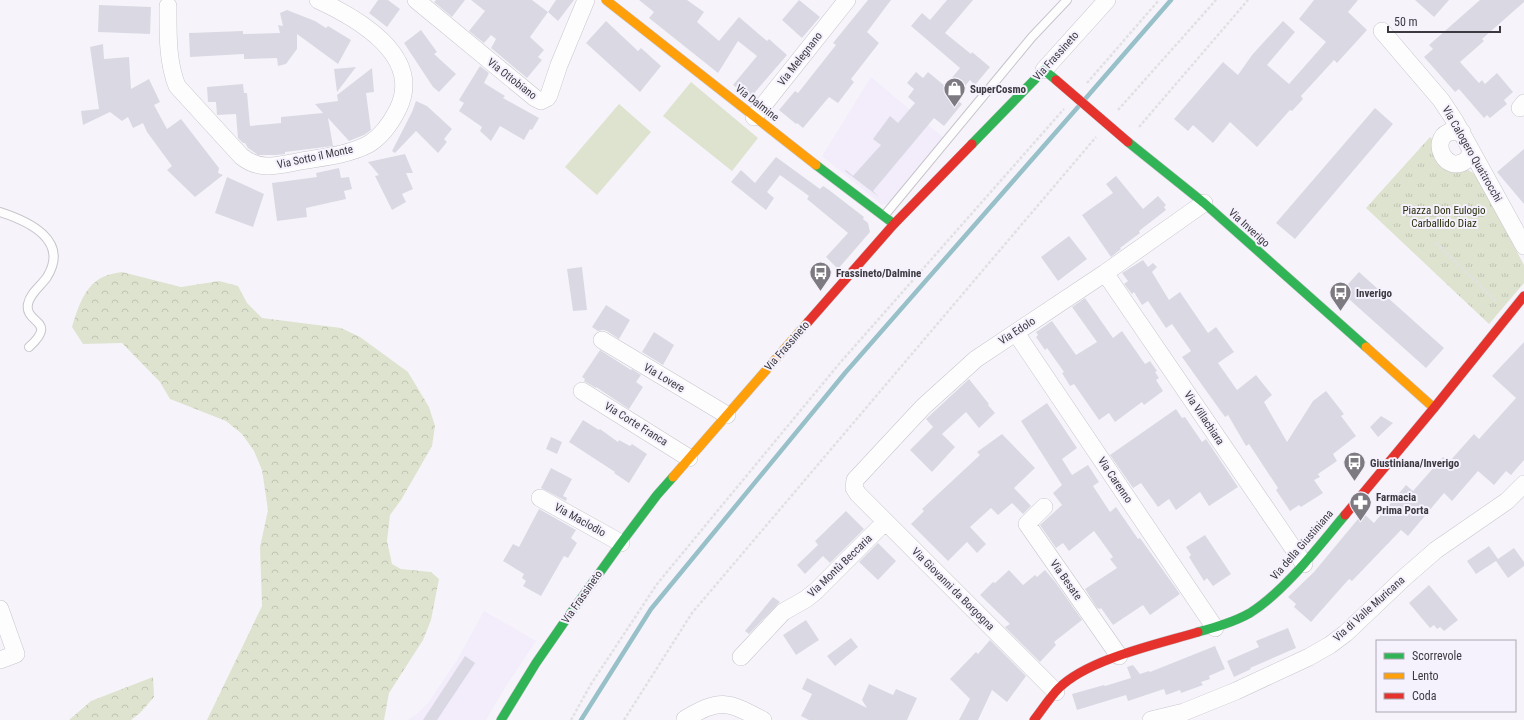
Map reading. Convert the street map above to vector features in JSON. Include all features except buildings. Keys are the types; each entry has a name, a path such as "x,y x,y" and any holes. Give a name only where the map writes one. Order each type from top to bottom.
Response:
{"street":[{"name":"Via Sotto il Monte","path":"168,6 170,60 177,86 241,156 257,166 272,166 346,152 370,143 385,130 400,105 404,88 401,72 390,50 367,29 351,18 318,0"},
{"name":"Via Ottobiano","path":"416,0 535,98 541,101 549,95 559,64 586,0"},
{"name":"Via Dalmine","path":"606,0 754,117 894,224"},
{"name":"Via Melegnano","path":"754,117 847,0"},
{"name":"Via Frassineto","path":"501,720 549,644 657,495 894,224 1050,75 1107,0"},
{"name":"Via Calogero Quattrocchi","path":"1382,31 1441,100 1462,132 1524,246"},
{"name":"Via Inverigo","path":"1050,75 1128,142 1204,203 1434,408"},
{"path":"1462,132 1451,132 1442,139 1440,150 1442,155 1445,160 1455,164 1466,161 1472,152"},
{"name":"Via Edolo","path":"854,485 859,474 923,407 976,359 1204,203"},
{"name":"Via Villachiara","path":"1104,272 1304,564"},
{"name":"Via della Giustiniana","path":"1034,720 1063,684 1084,670 1119,656 1215,628 1237,619 1259,606 1276,593 1304,564 1434,408 1524,296"},
{"name":"Via Carenno","path":"1016,333 1215,628"},
{"name":"Via Lovere","path":"602,340 727,415"},
{"name":"Via Corte Franca","path":"582,390 690,458"},
{"name":"Via di Valle Muricana","path":"1151,720 1184,712 1236,691 1309,657 1330,645 1346,633 1436,550 1507,501 1524,484"},
{"name":"Via Giovanni da Borgogna","path":"854,485 854,488 858,494 885,522 1056,692"},
{"name":"Via Maclodio","path":"540,498 621,543"},
{"name":"Via Besate","path":"1044,507 1027,524 1119,656"},
{"name":"Via Montù Beccaria","path":"741,657 779,616 787,609 806,599 816,591 885,522"},
{"path":"0,609 16,654 0,660"},
{"path":"685,719 709,706 723,704 741,709 763,720"}],"lane":[{"path":"883,216 1028,42 1067,0"},
{"path":"0,212 40,231 47,238 52,248 53,260 51,270 44,281 33,293 28,303 27,309 29,314 37,321 42,330 41,335 30,347"}],"path":[{"path":"1085,86 1159,0"},
{"path":"1116,112 1216,0"},
{"path":"1128,142 1147,117 1248,0"},
{"path":"571,720 590,684 657,584 839,364 1069,104"},
{"path":"624,720 692,613 1101,131"},
{"path":"1436,243 1509,314"}],"shaded area":[{"path":"871,77 945,139 888,203 882,205 822,156"},
{"path":"484,611 536,641 506,686 486,720 408,720 428,703 457,660"}],"green space":[{"path":"691,82 758,138 732,171 663,116"},
{"path":"619,104 651,132 597,195 565,167"},
{"name":"Piazza Don Eulogio Carballido Diaz","path":"1430,137 1465,168 1476,175 1524,265 1524,283 1489,324 1366,208"},
{"path":"122,272 181,287 219,281 238,286 247,303 262,318 341,328 360,337 408,372 429,407 435,426 432,446 401,500 390,515 387,541 392,564 401,569 431,572 439,579 431,620 423,640 389,693 384,720 207,720 262,606 260,547 268,510 262,470 254,451 242,434 226,421 170,399 160,382 122,343 83,344 72,327 86,292 96,281 103,277"},
{"path":"153,677 154,697 140,713 131,720 69,720 91,701"}],"waterway":[{"path":"1086,98 1171,0"},
{"path":"581,720 651,609 845,373 1078,107"}],"traffic: fast":[{"path":"972,144 1044,70 1056,80"},
{"path":"1128,142 1204,203 1366,347"},
{"path":"816,165 894,224"},
{"path":"501,720 536,663 565,621 621,543 657,495 673,477"},
{"path":"1198,632 1238,619 1263,604 1300,568 1345,515"}],"traffic: slow":[{"path":"606,0 816,165"},
{"path":"673,477 808,322"},
{"path":"1366,347 1434,408"}],"traffic: jam":[{"path":"1056,80 1128,142"},
{"path":"808,322 894,224 972,144"},
{"path":"1345,515 1524,296"},
{"path":"1034,720 1059,688 1087,669 1144,647 1198,632"}],"place":[{"name":"SuperCosmo","path":"955,108"},
{"name":"Frassineto/Dalmine","path":"821,292"},
{"name":"Inverigo","path":"1341,312"},
{"name":"Giustiniana/Inverigo","path":"1354,482"},
{"name":"Farmacia Prima Porta","path":"1360,522"}]}
